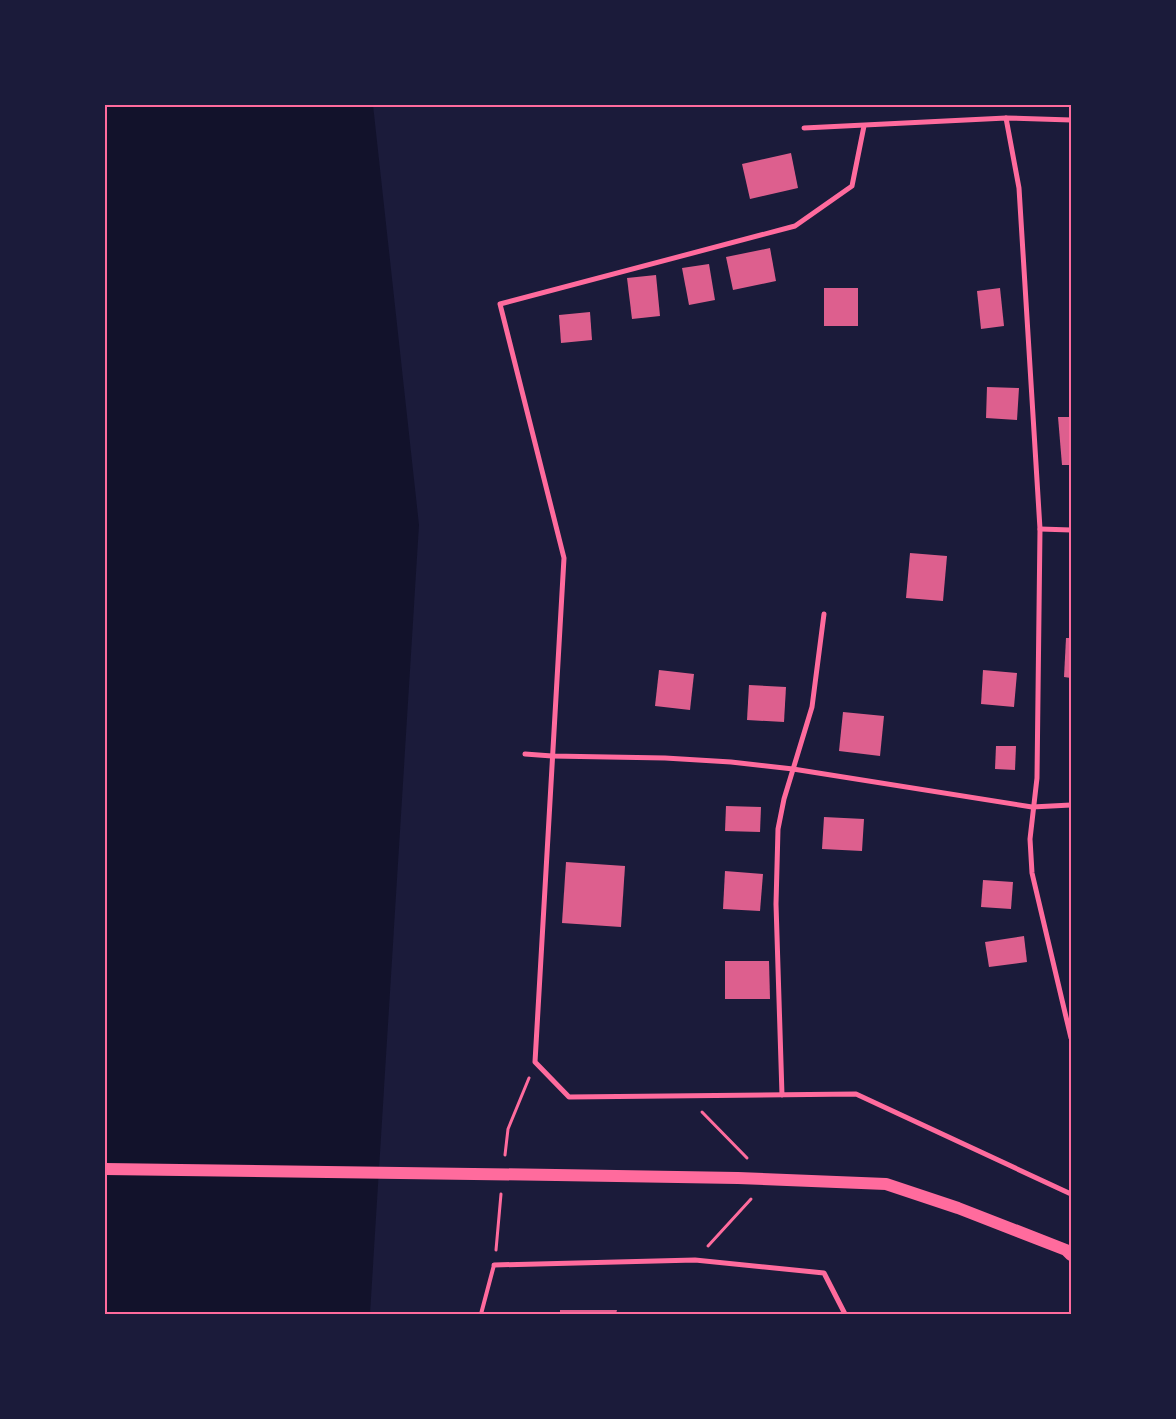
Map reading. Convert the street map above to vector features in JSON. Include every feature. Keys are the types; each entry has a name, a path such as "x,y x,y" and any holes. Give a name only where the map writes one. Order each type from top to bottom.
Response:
{"main road":[{"path":"105,1170 738,1178 886,1184 958,1208 1066,1250 1071,1255"}],"street":[{"path":"1006,118 1019,188 1040,529 1037,778 1032,807 1030,840 1032,873 1071,1038"},
{"path":"804,128 1006,118 1071,120"},
{"path":"864,126 852,186 796,226 500,304 564,558 535,1062 569,1097 856,1094 1071,1194"},
{"path":"1040,529 1071,530"},
{"path":"782,1095 776,904 778,829 784,798 812,707 824,614"},
{"path":"525,754 731,762 793,769 1032,807 1071,805"},
{"path":"494,1265 695,1260 824,1272 845,1314"}],"lane":[{"path":"481,1314 494,1265"}],"path":[{"path":"686,1096 747,1158"},
{"path":"695,1260 753,1197"}],"shaded area":[{"path":"105,105 373,105 419,525 370,1314 105,1314"}],"building":[{"path":"791,153 798,188 750,199 742,164"},
{"path":"770,248 776,281 733,290 726,257"},
{"path":"709,264 715,300 689,305 682,268"},
{"path":"656,275 660,316 632,319 627,278"},
{"path":"824,288 858,288 858,326 824,326"},
{"path":"1000,288 1004,326 981,329 977,291"},
{"path":"590,312 592,340 561,343 559,315"},
{"path":"987,387 1019,388 1017,420 986,418"},
{"path":"1058,417 1071,417 1071,465 1062,465"},
{"path":"910,553 947,556 943,601 906,598"},
{"path":"1066,638 1071,638 1071,678 1064,677"},
{"path":"659,670 694,674 690,710 655,706"},
{"path":"983,670 1017,673 1014,707 981,704"},
{"path":"749,685 786,687 784,722 747,720"},
{"path":"843,712 884,716 880,756 839,751"},
{"path":"996,746 1016,746 1015,770 995,769"},
{"path":"726,806 761,807 760,832 725,831"},
{"path":"824,817 864,819 862,851 822,849"},
{"path":"566,862 625,866 621,927 562,923"},
{"path":"725,871 763,874 760,911 723,909"},
{"path":"983,880 1013,882 1011,909 981,907"},
{"path":"1024,936 1027,962 989,967 985,942"},
{"path":"725,961 769,961 770,999 725,999"},
{"path":"560,1310 617,1310 616,1314 560,1314"}]}
